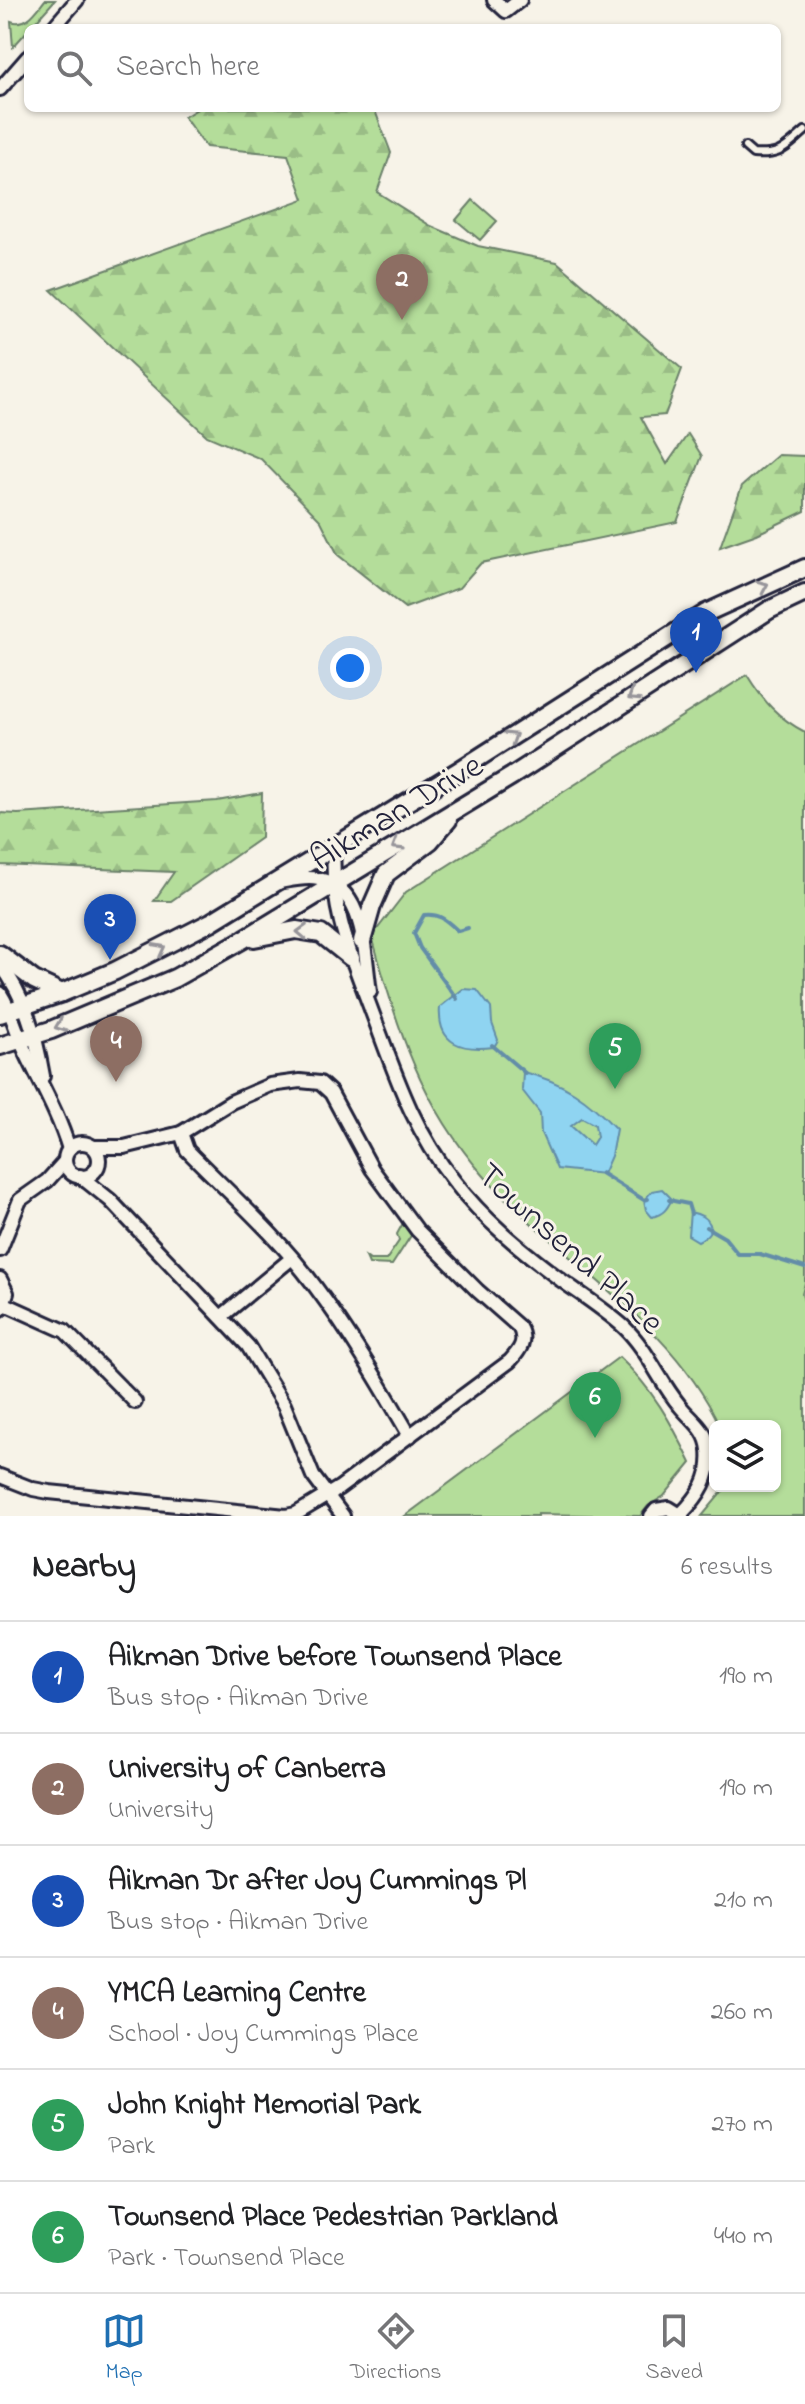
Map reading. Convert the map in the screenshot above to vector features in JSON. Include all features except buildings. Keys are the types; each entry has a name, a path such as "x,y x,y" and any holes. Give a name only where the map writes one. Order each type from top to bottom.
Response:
{"main road":[{"name":"Aikman Drive","path":"12,1010 62,993 148,956 279,882 714,609 805,568"},
{"name":"Aikman Drive","path":"0,1046 175,978 460,807 769,610 805,593"},
{"path":"362,941 386,874 430,841 460,807"},
{"path":"244,939 296,930 321,934 351,958"},
{"path":"0,954 34,980 62,993"}],"street":[{"path":"56,24 77,0"},
{"path":"494,0 506,11 520,0"},
{"path":"0,89 24,62"},
{"name":"Townsend Place","path":"334,848 334,899 351,958 402,1094 424,1136 453,1180 504,1235 625,1328 653,1362 680,1406 704,1432 709,1447 708,1473 697,1498 681,1515 676,1510 663,1508 651,1516"},
{"path":"279,882 314,878 333,884"},
{"name":"Townsend Place","path":"333,884 350,897 362,941 373,1015"},
{"path":"0,964 19,992 12,1010"},
{"path":"0,993 27,1038 58,1116 68,1169 110,1200 248,1346 277,1391 310,1468 326,1496 343,1516"},
{"path":"0,1250 20,1200 47,1181 67,1155 88,1145 124,1147 181,1133 256,1090 286,1082 311,1081 324,1085 331,1093 365,1159 403,1213 439,1254 519,1327 524,1342 510,1361 410,1436 296,1514 286,1516 49,1492 0,1476"},
{"path":"58,1116 88,1145 110,1200"},
{"path":"181,1133 187,1150 292,1258 353,1341 410,1436"},
{"path":"47,1181 89,1175 124,1147"},
{"path":"221,1317 292,1258"},
{"path":"0,1279 7,1293 2,1307 65,1331 135,1402"}],"lane":[{"path":"745,147 753,154 775,154 805,131"}],"green space":[{"path":"45,0 55,0 34,24 24,24 24,35 13,47 11,21 22,22 35,13"},
{"path":"192,112 376,112 391,153 377,192 431,226 478,246 557,262 682,369 665,415 641,417 667,464 688,434 702,456 677,522 481,563 459,588 405,608 338,555 321,521 261,459 207,436 51,290 304,199 288,155 206,147 184,117"},
{"path":"473,200 497,221 480,240 456,220"},
{"path":"778,455 805,456 805,511 757,534 720,547 742,486"},
{"path":"747,675 772,708 805,732 805,1283 802,1294 805,1305 805,1516 702,1516 722,1492 781,1492 781,1420 717,1420 699,1388 673,1354 612,1293 514,1207 484,1176 443,1121 401,1033 372,936 406,892"},
{"path":"262,793 261,838 171,901 154,901 174,872 0,865 0,813 217,801"},
{"path":"403,1223 412,1234 392,1265 369,1264 366,1257 386,1260 399,1241 397,1234"},
{"path":"619,1357 642,1381 660,1407 691,1463 664,1496 648,1506 640,1516 405,1516"}],"water":[{"path":"463,989 477,990 491,1008 498,1040 494,1047 462,1046 454,1043 443,1030 440,1007"},
{"path":"523,1072 551,1081 585,1100 616,1129 611,1156 603,1174 557,1169 541,1133 540,1113 522,1090","holes":["582,1118 595,1125 597,1137 592,1145 571,1126"]},
{"path":"662,1189 672,1199 665,1211 652,1217 646,1210 644,1200 652,1191"},
{"path":"690,1212 703,1217 710,1224 709,1232 698,1241 688,1235"}],"waterway":[{"path":"457,999 420,948 414,933 424,915 439,917 458,931 468,928"},
{"path":"492,1045 525,1073"},
{"path":"601,1173 644,1200 648,1199"},
{"path":"669,1200 688,1204 691,1214"},
{"path":"706,1227 725,1238 738,1254 760,1254 805,1268"}],"place":[{"name":"University of Canberra","path":"402,320"},
{"name":"Aikman Drive before Townsend Place","path":"696,673"},
{"name":"Aikman Dr after Joy Cummings Pl","path":"110,960"},
{"name":"YMCA Learning Centre","path":"116,1082"},
{"name":"John Knight Memorial Park","path":"615,1089"},
{"name":"Townsend Place Pedestrian Parkland","path":"595,1438"}]}
